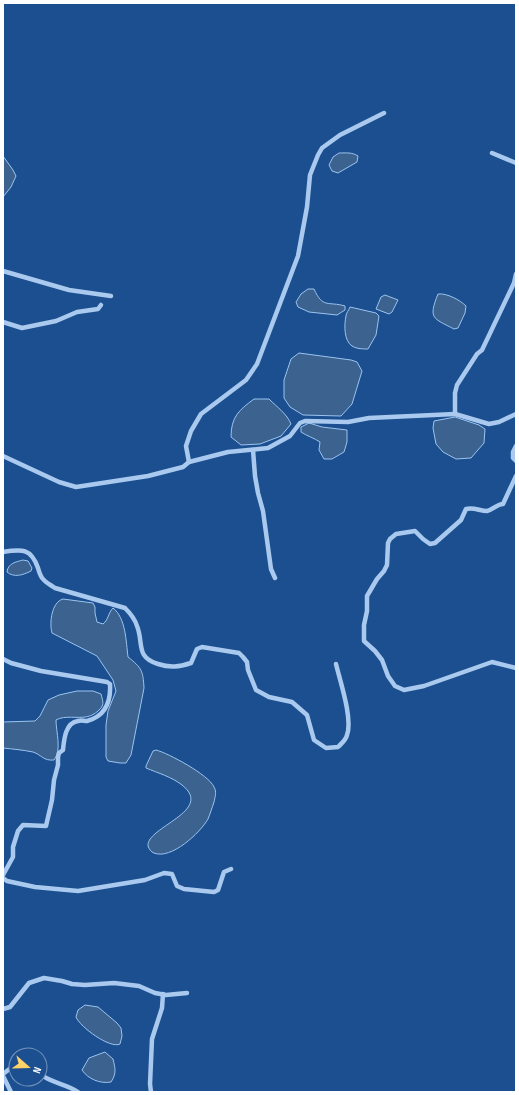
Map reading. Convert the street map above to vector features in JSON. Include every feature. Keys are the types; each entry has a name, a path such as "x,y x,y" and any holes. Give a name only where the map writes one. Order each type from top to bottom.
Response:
{"street":[{"path":"189,462 186,446 191,431 201,414 246,380 257,364 298,256 306,214 310,175 318,155 322,148 340,135 384,113"},
{"path":"492,154 516,163"},
{"path":"3,271 68,290 111,296"},
{"path":"455,414 455,393 457,385 477,354 482,350 489,337 514,283 516,274"},
{"path":"3,322 22,328 56,321 77,312 98,308 101,305"},
{"path":"3,456 59,482 76,487 148,476 182,467 189,462 228,452 268,448 290,436 300,423 305,421 348,422 369,418 455,414 489,424 499,422 516,414"},
{"path":"516,446 513,452 513,458 516,461"},
{"path":"253,450 255,476 263,511 271,569 275,578"},
{"path":"516,476 503,504 500,504 487,511 472,508 466,509 461,520 447,534 435,543 430,544 415,531 396,534 390,539 388,542 387,565 367,596 364,642 375,651 382,660 388,676 395,686 404,690 424,686 492,662 516,668"},
{"path":"3,552 17,551 30,553 35,560 41,578 55,588 125,608 130,612 138,626 145,658 153,662 174,667 191,663 198,649 202,647 239,653 247,662 248,670 256,690 269,697 292,702 307,714 314,740 326,748 338,747 348,733 348,714 336,664"},
{"path":"3,659 11,663 41,671 107,682 110,684 111,696 106,707 100,714 87,721 76,721 66,730 63,750 59,753 58,757 52,800 46,826 23,825 18,831 13,847 13,857 3,876 7,881 35,887 78,891 145,880 164,873 172,874 178,886 184,889 214,892 218,890 224,872 230,869"},
{"path":"3,1009 10,1007 29,983 44,978 79,985 114,983 138,986 155,993 163,994 187,993"},
{"path":"151,1092 152,1039 162,1008 163,994"},
{"path":"3,1075 12,1092"},
{"path":"48,1078 78,1092"}],"water":[{"path":"339,153 349,153 358,156 357,162 338,173 332,171 329,165 333,157"},
{"path":"3,156 16,176 11,187 3,197"},
{"path":"308,289 314,289 323,302 345,306 345,310 337,315 309,312 298,307 296,302 301,294"},
{"path":"438,294 453,297 466,306 465,313 458,328 454,329 434,317 433,308"},
{"path":"385,295 398,300 392,312 389,314 376,309 381,297"},
{"path":"350,307 376,313 379,316 376,335 368,349 354,347 349,344 347,340 345,324 346,315"},
{"path":"299,353 357,362 362,371 352,404 341,416 303,415 290,407 284,398 284,380 291,359"},
{"path":"254,399 269,399 284,414 291,424 281,436 260,444 241,445 231,437 232,424 240,411"},
{"path":"455,417 479,425 485,429 484,443 471,458 456,459 443,452 436,444 433,428 434,421"},
{"path":"309,423 322,427 347,430 347,442 344,452 332,459 324,459 319,450 320,442 301,432 301,427"},
{"path":"23,560 28,561 32,568 31,571 19,575 13,575 7,572 9,567 15,562"},
{"path":"63,599 93,603 97,622 103,624 113,608 121,618 123,624 128,657 141,670 144,688 131,755 126,763 108,761 106,757 106,725 108,711 116,691 113,680 97,656 52,633 52,613 56,604"},
{"path":"77,691 93,691 101,694 103,705 93,715 66,717 56,720 58,751 54,760 45,759 33,752 3,748 3,722 35,721 40,716 48,700 59,695"},
{"path":"156,750 197,771 211,782 216,793 208,819 199,831 176,849 168,853 161,854 152,852 148,846 150,839 185,811 190,803 190,794 178,782 165,775 146,768 153,751"},
{"path":"85,1005 98,1007 117,1023 121,1028 122,1036 120,1044 115,1045 109,1043 96,1036 83,1026 76,1017 78,1010"},
{"path":"105,1052 113,1059 115,1073 111,1082 95,1080 82,1070 89,1058"}]}
